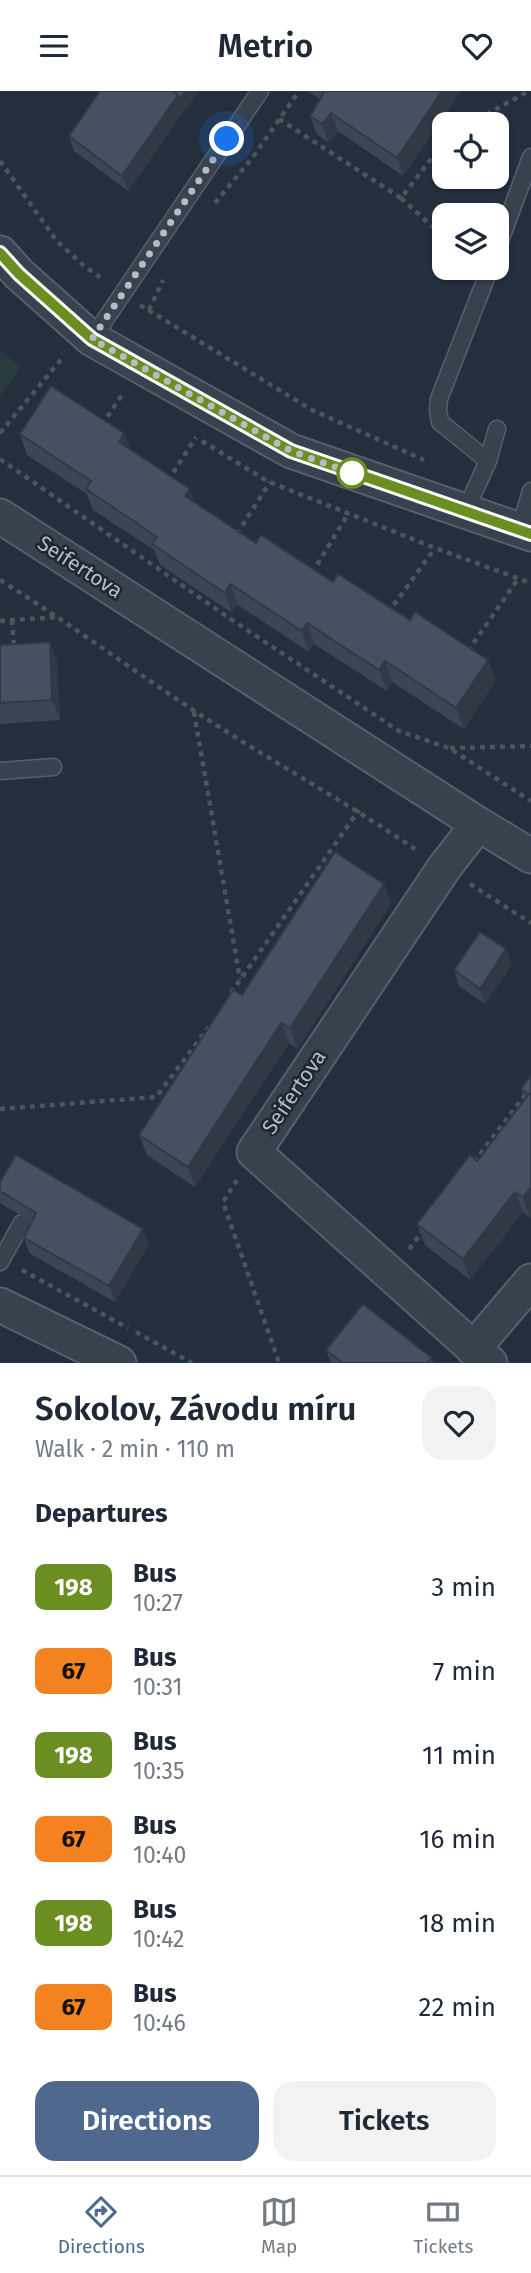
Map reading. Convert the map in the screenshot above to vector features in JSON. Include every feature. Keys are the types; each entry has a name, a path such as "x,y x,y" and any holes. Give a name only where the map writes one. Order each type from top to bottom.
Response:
{"street":[{"path":"0,253 19,274 92,339 291,451 525,533"},
{"name":"Seifertova","path":"0,516 531,856"},
{"name":"Seifertova","path":"478,824 444,868 254,1153 481,1356 531,1281"},
{"path":"0,1305 119,1363"}],"lane":[{"path":"92,339 260,91"},
{"path":"509,217 531,157"},
{"path":"485,280 439,399 438,410 440,422 488,461"},
{"path":"465,512 488,461 497,429"},
{"path":"525,533 531,491"},
{"path":"0,771 53,767"},
{"path":"1,1261 22,1223"}],"path":[{"path":"212,208 253,157 299,91"},
{"path":"491,112 529,91"},
{"path":"279,119 401,198 432,226"},
{"path":"401,198 432,158"},
{"path":"0,161 56,240 84,266 122,293 312,410 427,461"},
{"path":"149,310 166,274"},
{"path":"0,433 64,356 92,339"},
{"path":"98,432 123,393"},
{"path":"164,487 195,437"},
{"path":"0,459 232,620 399,731 449,748 531,801"},
{"path":"231,543 270,482"},
{"path":"307,581 348,514"},
{"path":"384,619 435,548"},
{"path":"463,658 518,579"},
{"path":"0,580 59,617 194,711 359,810 225,1002"},
{"path":"0,621 59,617"},
{"path":"12,620 14,654"},
{"path":"194,711 240,980"},
{"path":"449,748 531,746"},
{"path":"302,894 311,901"},
{"path":"253,963 263,970"},
{"path":"0,1109 156,1097 211,1024"},
{"path":"204,1035 211,1040"},
{"path":"472,1165 531,1087"},
{"path":"156,1097 164,1106"},
{"path":"494,1136 502,1143"},
{"path":"254,1153 223,1202 279,1363"},
{"path":"389,1275 427,1224"},
{"path":"1,1261 192,1363"}],"green space":[{"path":"0,350 21,367 0,396"}],"building":[{"path":"100,91 173,91 178,95 122,176 69,136"},
{"path":"173,91 186,91 180,99"},
{"path":"325,91 442,91 397,158 331,113 322,124 310,116"},
{"path":"51,386 124,433 119,442 190,489 185,496 256,543 261,535 333,582 338,574 410,620 415,612 488,660 456,708 385,661 379,670 307,623 302,631 230,584 225,593 152,544 157,537 86,489 91,481 20,434"},
{"path":"50,642 52,700 0,703 0,645"},
{"path":"335,852 384,884 290,1028 281,1023 188,1167 139,1135 233,990 242,995"},
{"path":"480,932 506,949 480,989 454,970"},
{"path":"531,1075 531,1187 523,1197 515,1192 463,1259 417,1224 470,1155 477,1161 529,1094 521,1089"},
{"path":"16,1155 143,1229 109,1286 24,1238 36,1213 0,1191 0,1182"},
{"path":"363,1304 432,1358 427,1363 343,1363 326,1350"}],"bus line":[{"name":"198","path":"0,253 19,274 92,339 291,451 531,534"}],"route":[{"path":"227,139 92,339 291,451 352,473"}]}
